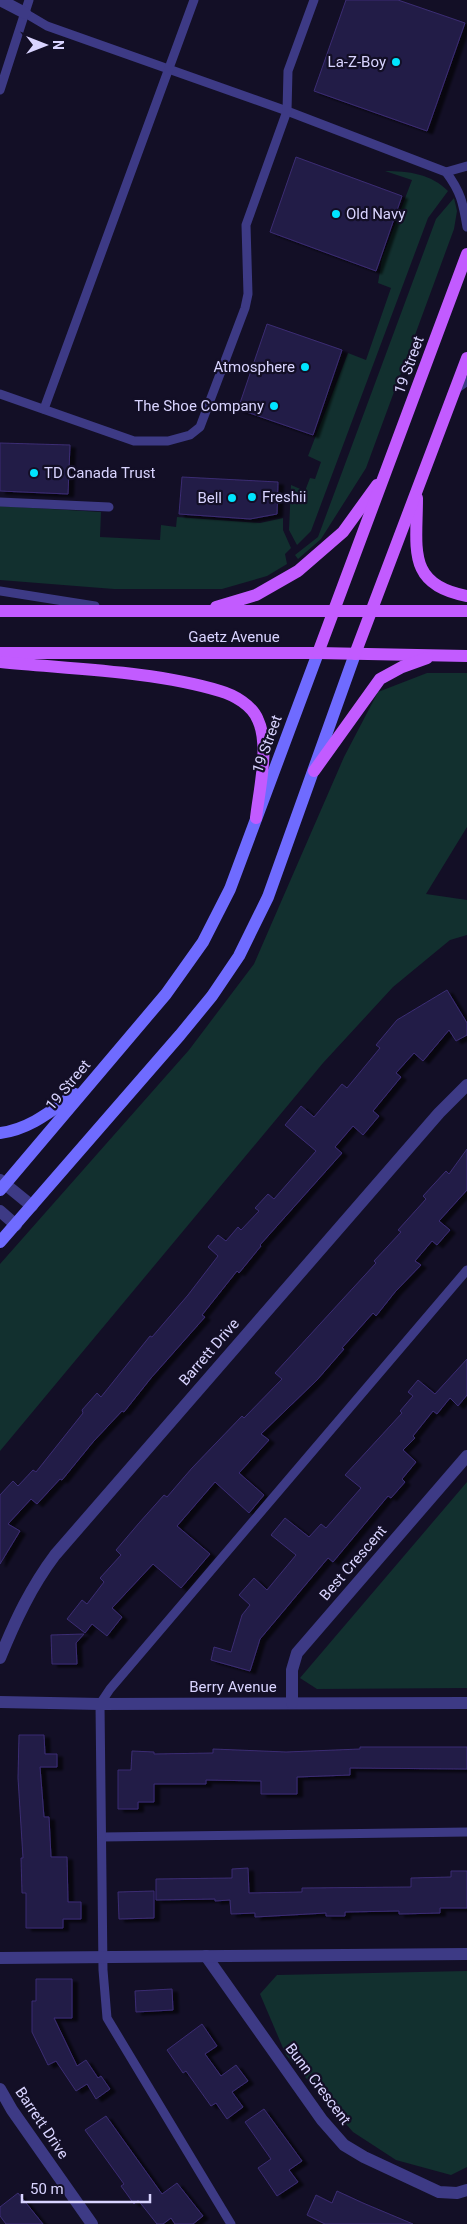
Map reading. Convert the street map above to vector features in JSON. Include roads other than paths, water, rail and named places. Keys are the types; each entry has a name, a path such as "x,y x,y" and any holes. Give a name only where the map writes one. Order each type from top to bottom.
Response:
{"main road":[{"name":"19 Street","path":"2,1185 166,994 203,942 230,890 467,254"},
{"path":"0,1242 180,1035 212,996 239,956 268,897 355,654 467,358"},
{"path":"204,611 256,595 298,571 343,532 387,470"},
{"path":"417,490 417,549 422,573 435,585 451,593 467,596"},
{"name":"Gaetz Avenue","path":"0,611 467,611"},
{"name":"Gaetz Avenue","path":"0,653 318,653 467,656"},
{"path":"314,771 380,679 402,667 436,655"},
{"path":"0,662 140,676 186,683 221,691 238,699 250,708 258,718 262,736 256,818"},
{"path":"0,1133 12,1132 36,1122 92,1082"}],"street":[{"path":"0,0 25,13"},
{"name":"Barrett Drive","path":"0,1658 40,1574 439,1113 467,1085"},
{"path":"2,1185 32,1206"},
{"path":"0,1211 16,1225"},
{"name":"Best Crescent","path":"292,1703 292,1670 297,1653 467,1456"},
{"name":"Berry Avenue","path":"0,1702 100,1704 467,1703"},
{"path":"0,1958 467,1954"},
{"name":"Bunn Crescent","path":"206,1956 322,2120 344,2145 364,2157 440,2192 457,2193 467,2190"},
{"name":"Barrett Drive","path":"0,2089 12,2110 92,2224"}],"lane":[{"path":"0,90 29,0"},
{"path":"44,409 194,0"},
{"path":"0,394 114,435 146,443 179,439 190,435 200,427 246,308 248,294 246,225 287,111 288,71 314,0"},
{"path":"25,13 47,26 287,111 446,172 457,187 463,201 467,227"},
{"path":"446,172 467,166"},
{"path":"455,390 467,381"},
{"path":"0,502 109,507"},
{"path":"0,591 130,611"},
{"path":"231,2224 107,2018 103,1957 100,1704 110,1689 467,1270"},
{"path":"102,1836 467,1832"}],"place":[{"name":"La-Z-Boy","path":"396,62"},
{"name":"Old Navy","path":"336,214"},
{"name":"Atmosphere","path":"305,367"},
{"name":"The Shoe Company","path":"274,406"},
{"name":"TD Canada Trust","path":"34,473"},
{"name":"Freshii","path":"252,497"},
{"name":"Bell","path":"232,498"}]}
